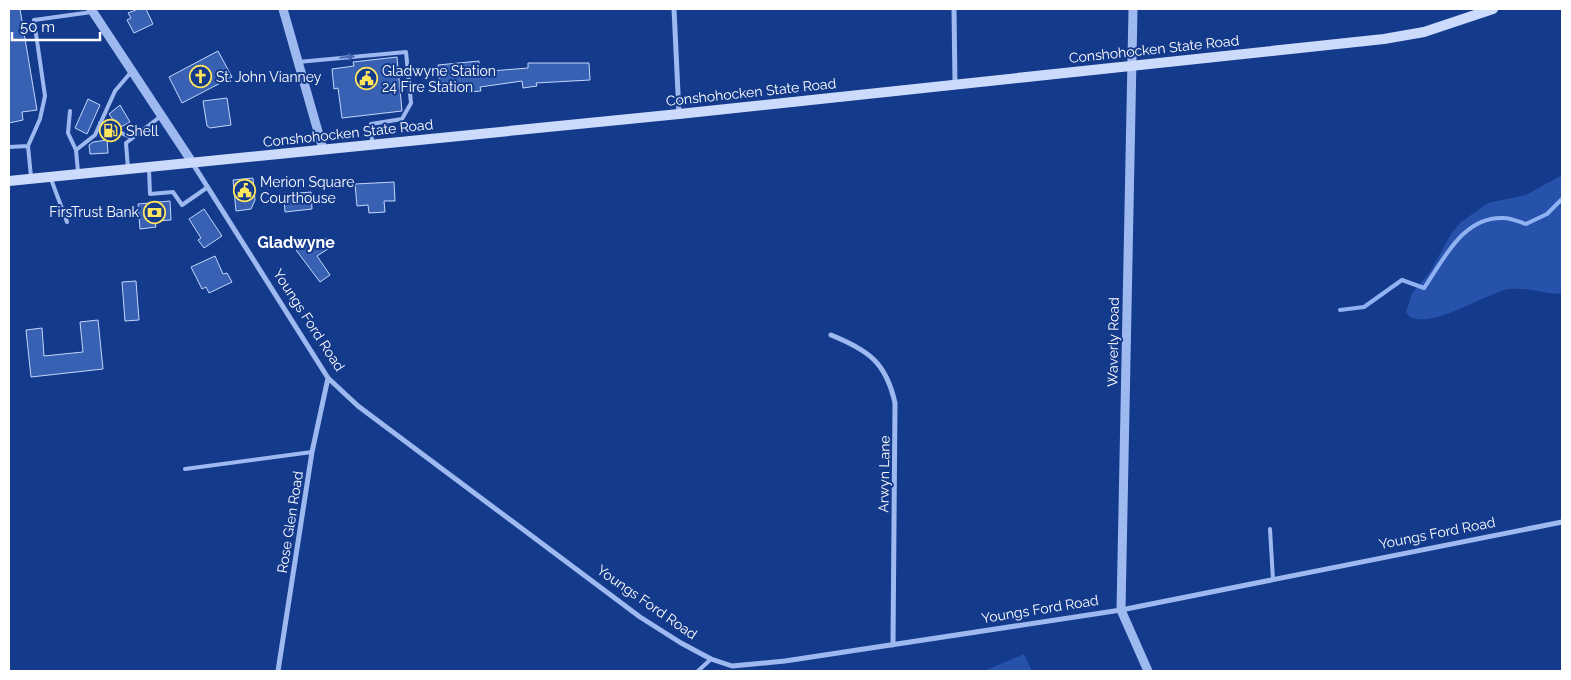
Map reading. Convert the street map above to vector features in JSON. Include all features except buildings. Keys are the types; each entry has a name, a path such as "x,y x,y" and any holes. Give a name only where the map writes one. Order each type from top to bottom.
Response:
{"main road":[{"name":"Conshohocken State Road","path":"9,181 679,114 1406,36 1424,32 1493,9"}],"street":[{"path":"283,9 323,149"},
{"path":"674,9 679,114"},
{"path":"954,9 955,84"},
{"name":"Waverly Road","path":"1133,9 1121,610 1148,671"},
{"name":"Youngs Ford Road","path":"92,10 192,162 328,378 375,420 640,617 681,643 733,668 1121,610 1562,522"},
{"name":"Arwyn Lane","path":"831,335 854,344 875,360 890,382 894,398 896,417 894,645"},
{"name":"Rose Glen Road","path":"278,671 312,452 328,378"}],"lane":[{"path":"31,178 28,146 40,119 45,96 34,20 92,10"},
{"path":"298,62 406,52 411,103 402,119 371,124 372,144"},
{"path":"76,150 95,135 115,91 132,71"},
{"path":"70,111 68,133 76,150 78,174"},
{"path":"128,169 126,143 161,116"},
{"path":"100,123 132,138"},
{"path":"9,147 28,146"},
{"path":"149,167 150,194 173,192 182,205 208,187"},
{"path":"50,177 67,222"},
{"path":"185,468 312,452"},
{"path":"1270,529 1273,580"},
{"path":"698,671 711,659"}],"shaded area":[{"path":"1562,175 1562,294 1509,289 1440,316 1426,319 1414,318 1406,312 1412,293 1430,272 1451,234 1460,223 1488,203 1526,195"},
{"path":"1024,654 1032,671 984,671"}],"waterway":[{"path":"1340,310 1364,307 1402,280 1424,288 1456,241 1477,224 1490,219 1504,218 1526,224 1547,214 1562,199"}],"place":[{"name":"St. John Vianney","path":"200,77"},
{"name":"Gladwyne Station 24 Fire Station","path":"366,79"},
{"name":"Shell","path":"110,131"},
{"name":"Merion Square Courthouse","path":"244,190"},
{"name":"FirsTrust Bank","path":"155,212"}],"district":[{"name":"Gladwyne","path":"296,242"}]}
